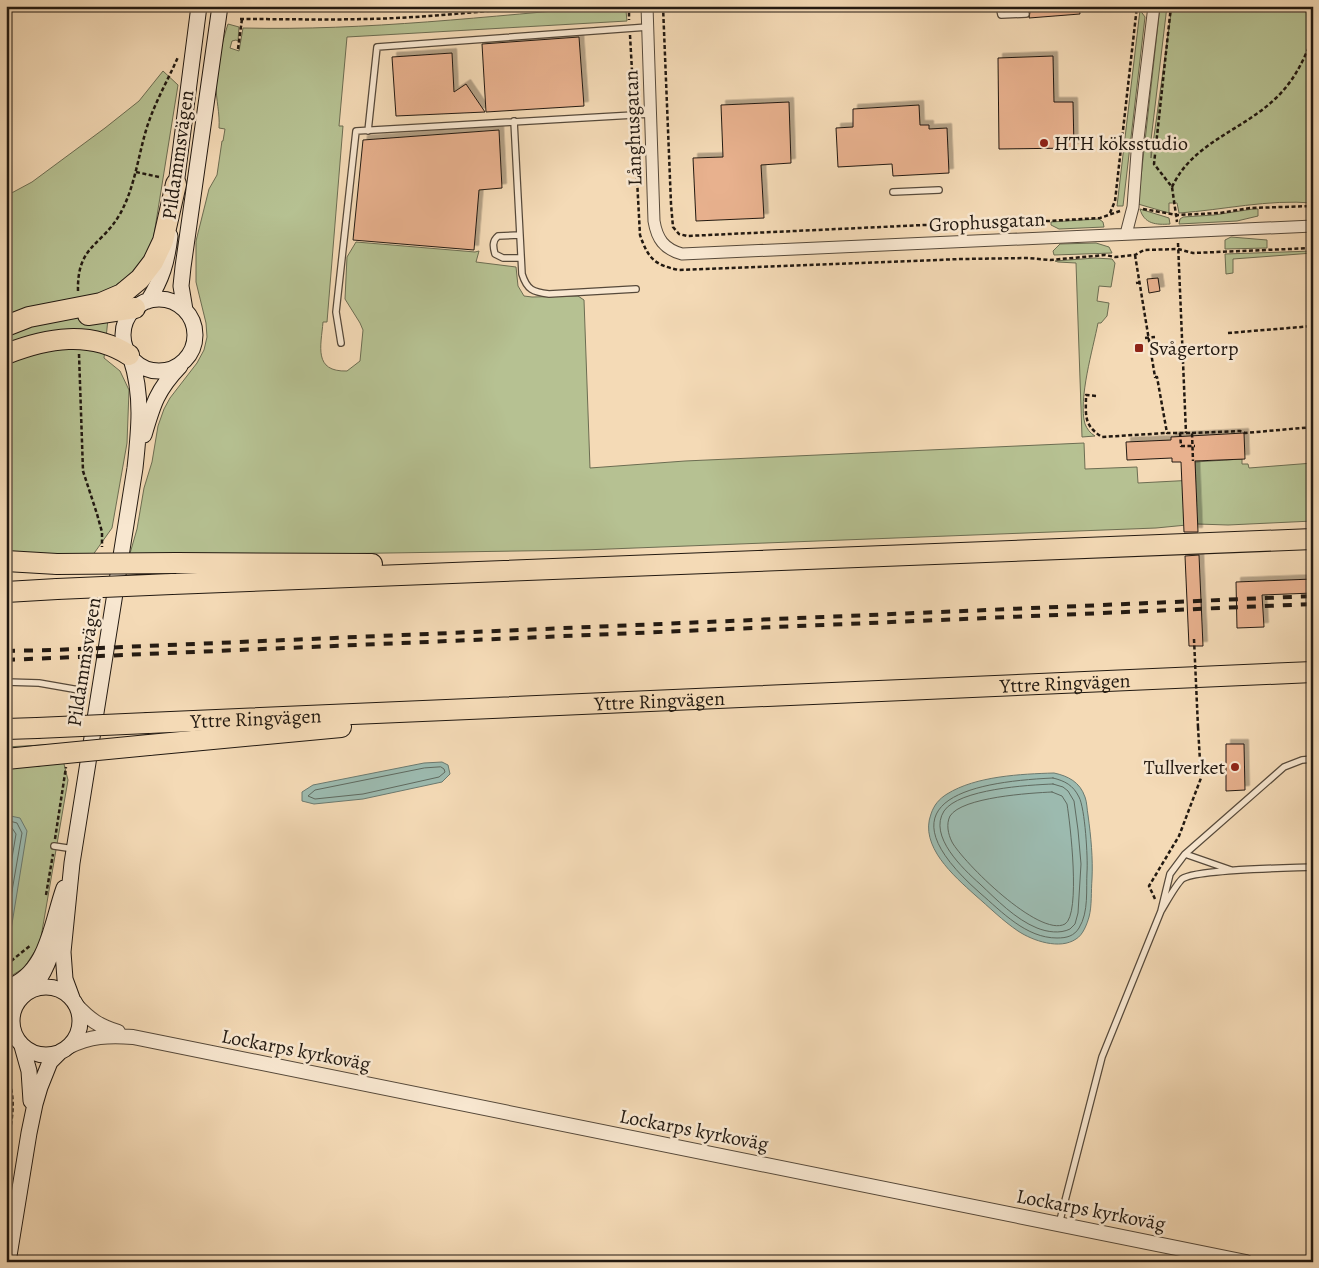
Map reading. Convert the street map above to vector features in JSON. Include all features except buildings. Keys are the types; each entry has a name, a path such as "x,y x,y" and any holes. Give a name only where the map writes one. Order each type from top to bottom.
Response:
{"highway":[{"path":"6,327 30,317 101,303 122,294 140,279 153,262 163,241 168,181"},
{"path":"6,327 31,322 98,315 142,304"},
{"path":"6,354 26,346 84,338 111,345 130,357"},
{"path":"6,592 1313,538"},
{"path":"6,561 57,564 684,564"},
{"name":"Yttre Ringvägen","path":"6,729 1313,672"},
{"path":"6,759 567,704"}],"main road":[{"name":"Pildammsvägen","path":"8,1262 28,1133 35,1104 50,1062 78,1032 80,1022 80,1013 65,979 63,952 73,856 135,468 140,424 139,392 130,357 124,343 124,330 128,318 142,304 164,272 167,256 168,181 200,6"},
{"name":"Pildammsvägen","path":"135,468 153,404 162,386 190,356 195,344 196,332 192,320 185,310 181,286 220,6"},
{"path":"142,304 158,299 168,300 185,310"},
{"path":"130,357 142,367 155,372 169,370 181,365"},
{"name":"Pildammsvägen","path":"28,1133 31,1088 27,1058 10,1027 13,1011 42,975 51,954 73,856"},
{"path":"6,988 23,979 32,972 37,964 49,938 56,909 67,880"},
{"path":"27,993 40,987 57,988 74,1001"},
{"path":"22,1046 40,1055 50,1055 64,1049"}],"street":[{"name":"Långhusgatan","path":"647,6 654,221 658,238 664,246"},
{"path":"1126,234 1133,207 1138,139 1154,6"},
{"name":"Grophusgatan","path":"664,246 682,254 1313,226"},
{"path":"6,1000 27,993"},
{"name":"Lockarps kyrkoväg","path":"74,1001 88,1018 95,1023 133,1037 1246,1262"},
{"name":"Lockarps kyrkoväg","path":"64,1049 80,1041 106,1036 133,1037"}],"lane":[{"path":"999,6 1001,15 1026,14"},
{"path":"1093,8 1104,7"},
{"path":"368,131 376,46 648,27"},
{"path":"341,343 336,312 356,131 651,114"},
{"path":"514,121 522,274 525,284 530,289 539,293 549,294 636,290"},
{"path":"893,192 939,190"},
{"path":"520,235 498,236 494,239 493,247 495,254 503,258 521,258"},
{"path":"6,682 39,683 78,690"},
{"path":"1059,1224 1102,1057 1160,912 1170,874 1185,854 1284,767 1302,760 1313,759"},
{"path":"54,846 73,856"},
{"path":"1185,854 1233,870"},
{"path":"1160,912 1182,879 1191,875 1233,870 1313,866"}],"path":[{"path":"139,6 176,9"},
{"path":"238,50 241,19 377,19 542,6"},
{"path":"629,6 640,235 645,249 653,260 664,267 698,271 962,259 1028,258 1050,260 1105,255 1115,257 1135,255 1144,250 1178,249 1193,253 1313,248"},
{"path":"1110,213 1115,201 1137,6"},
{"path":"1171,6 1154,164 1172,186 1177,215 1186,433"},
{"path":"1172,186 1178,174 1197,153 1218,137 1252,117 1275,99 1301,66 1312,39"},
{"path":"78,294 78,278 81,264 91,247 119,216 136,172 147,127 156,102 180,55"},
{"path":"136,172 168,181"},
{"path":"1135,255 1147,338 1155,378 1158,377 1167,434"},
{"path":"1228,333 1313,326"},
{"path":"1147,338 1154,337"},
{"path":"79,354 83,471 102,532 100,554"},
{"path":"1096,396 1086,394 1086,416 1090,427 1102,437 1240,431 1244,433 1313,428"},
{"path":"1180,433 1179,443 1181,446 1194,446"},
{"path":"1192,433 1194,446 1193,461"},
{"path":"78,690 93,598"},
{"path":"1160,912 1149,886 1179,836 1201,778 1194,639"},
{"path":"46,900 54,846"},
{"path":"6,965 36,940"},
{"path":"6,1070 13,1087 13,1108 6,1154"}],"green space":[{"path":"611,6 623,7 626,11 627,21 347,37 339,126 343,126 327,322 323,322 321,340 322,356 324,362 329,367 347,371 360,361 363,330 345,299 347,257 356,242 479,251 476,262 516,267 518,286 524,296 578,296 584,300 590,468 685,461 1084,443 1085,469 1137,467 1138,483 1195,480 1195,462 1242,459 1242,464 1248,464 1249,468 1313,463 1313,521 1228,525 1197,524 1156,528 583,550 129,557 137,529 144,488 152,462 158,426 164,409 170,398 197,363 204,350 207,337 206,323 196,282 196,241 209,189 217,175 225,129 219,128 216,85 220,54 228,24 239,27 238,41 232,41 230,48 239,51 243,28 381,25"},
{"path":"1160,6 1167,6 1151,140 1151,158 1172,6 1313,6 1313,203 1279,202 1179,213 1177,203 1169,203 1169,213 1138,204"},
{"path":"1140,10 1145,17 1123,206 1117,206"},
{"path":"163,71 178,85 152,247 136,270 111,289 104,358 120,371 129,390 127,443 112,528 85,566 6,569 6,196 32,182 139,101"},
{"path":"1140,209 1169,218 1170,224 1148,221 1144,218"},
{"path":"1258,209 1258,216 1237,221 1179,224 1180,219 1183,217 1214,215"},
{"path":"1099,219 1103,222 1104,227 1059,229 1051,225 1051,222"},
{"path":"1231,237 1267,240 1267,248 1225,249 1225,240"},
{"path":"1096,243 1109,247 1112,253 1054,255 1053,251 1060,244"},
{"path":"1313,251 1313,253 1233,259 1233,273 1226,274 1225,254"},
{"path":"1095,258 1112,259 1115,263 1111,287 1099,286 1097,301 1109,303 1107,316 1101,323 1098,323 1083,401 1085,424 1095,436 1082,437 1076,263 1055,261"},
{"path":"59,744 68,780 40,943 24,968 6,979 6,747"}],"water":[{"path":"442,762 448,765 450,774 442,782 363,799 314,804 302,801 302,792 313,785 424,763"},
{"path":"1054,773 1073,781 1083,792 1087,804 1092,855 1091,903 1088,920 1081,935 1070,942 1062,944 1047,943 1031,938 1018,931 996,914 958,879 941,859 934,849 929,826 931,814 937,802 959,788 971,783 999,777"},
{"path":"6,815 20,818 27,831 11,930 6,936"}],"railway":[{"path":"6,651 1313,596"},
{"path":"6,660 1313,604"}],"place":[{"name":"HTH köksstudio","path":"1044,143"},
{"name":"Svågertorp","path":"1139,348"},
{"name":"Tullverket","path":"1235,767"}]}
